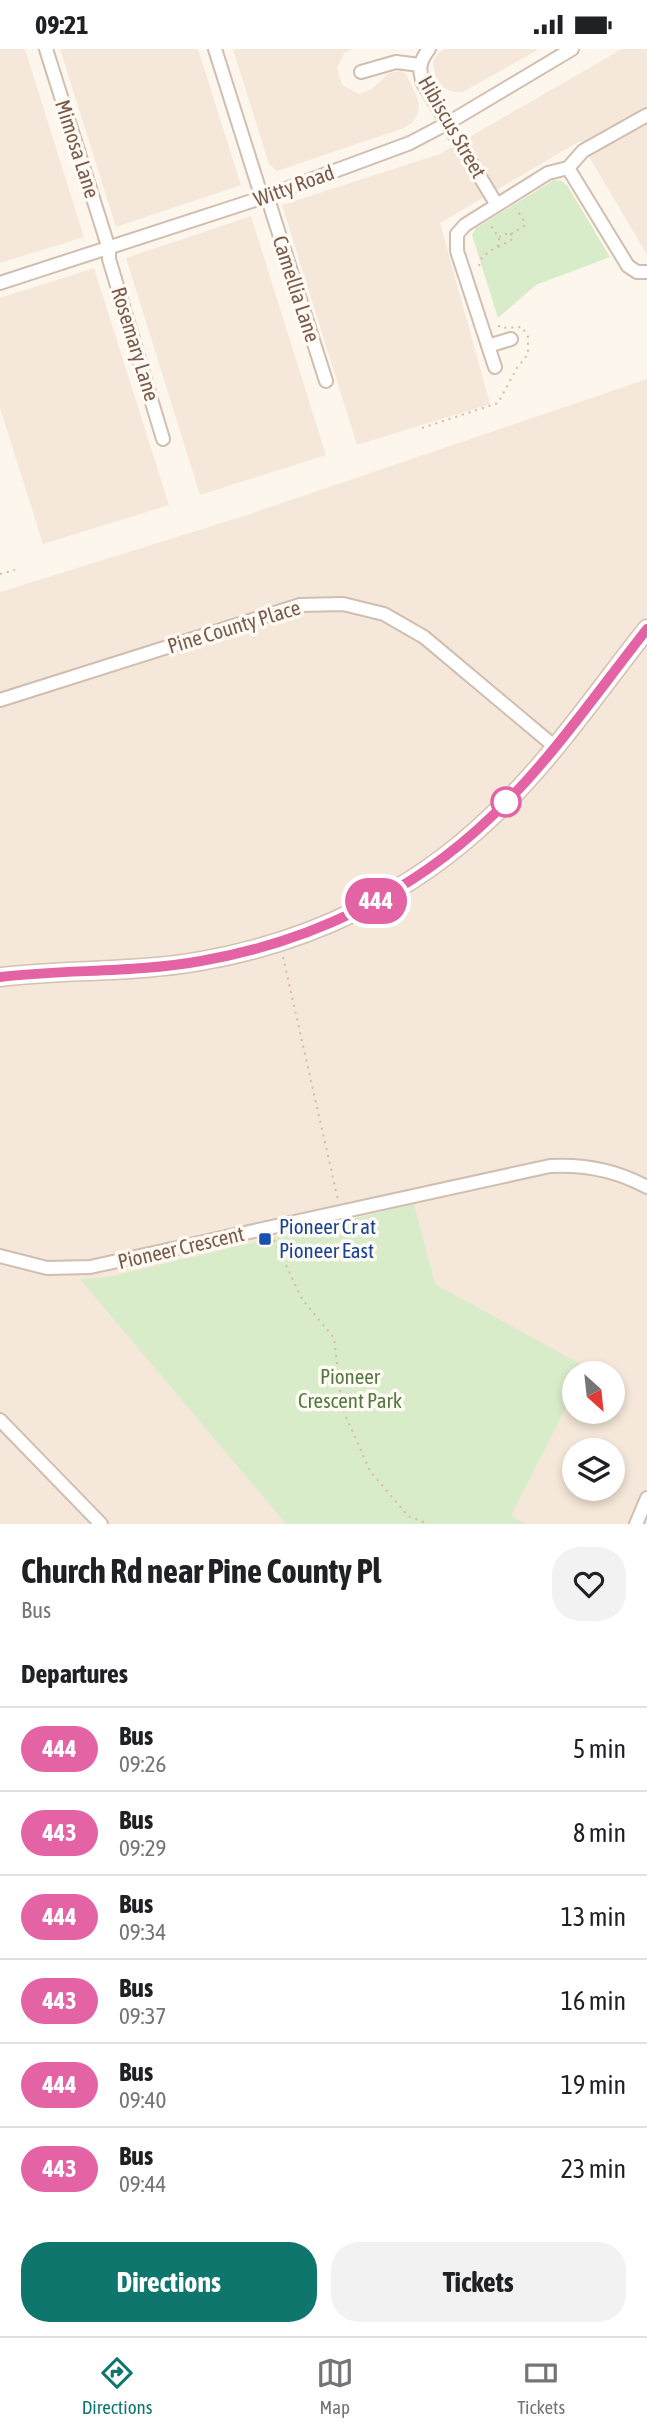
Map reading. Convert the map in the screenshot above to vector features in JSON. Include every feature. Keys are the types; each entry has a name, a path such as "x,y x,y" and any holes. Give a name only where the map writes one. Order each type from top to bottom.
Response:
{"main road":[{"path":"0,977 198,962 242,953 310,932 369,905 432,866 492,817 554,746 647,629"}],"street":[{"name":"Mimosa Lane","path":"46,49 109,249"},
{"name":"Camellia Lane","path":"215,49 326,381"},
{"name":"Hibiscus Street","path":"429,49 420,65 423,83 497,205"},
{"name":"Witty Road","path":"0,283 264,197 410,143 572,49"},
{"path":"360,72 396,62 420,65"},
{"path":"495,367 455,240 460,229 548,173 568,168 580,154 647,115"},
{"path":"568,168 628,267 637,272 647,272"},
{"name":"Rosemary Lane","path":"109,249 109,259 163,439"},
{"path":"488,346 511,339"},
{"name":"Pine County Place","path":"0,700 300,605 343,604 384,614 424,637 554,746"},
{"name":"Pioneer Crescent","path":"0,1256 47,1268 90,1267 550,1166 572,1165 607,1170 647,1187"},
{"path":"0,1420 101,1524"},
{"path":"636,1524 647,1498"}],"path":[{"path":"511,235 524,223 513,201"},
{"path":"486,217 500,242 497,248"},
{"path":"498,237 510,232 511,235"},
{"path":"479,267 482,257 513,239 511,235"},
{"path":"422,428 490,407 501,400 517,367 528,354 529,345 522,327 498,325"},
{"path":"0,575 15,570"},
{"path":"283,956 341,1212"},
{"path":"268,1228 302,1299 334,1338 342,1408 370,1471 408,1516 428,1524"}],"shaded area":[{"path":"0,49 25,49 84,237 0,263"},
{"path":"60,49 198,49 241,185 116,227"},
{"path":"233,49 355,49 345,52 337,68 342,85 359,94 372,89 389,73 401,71 406,74 416,95 419,105 417,115 412,123 404,128 277,171 269,164"},
{"path":"444,49 539,49 463,92 453,92 444,88 436,78 433,62"},
{"path":"622,49 647,49 647,255 580,141 440,223 490,404 357,445 282,205 440,154"},
{"path":"251,216 326,455 200,495 126,258"},
{"path":"94,268 169,505 43,544 0,408 0,298"},
{"path":"647,379 647,1524 0,1524 0,592 241,517"}],"green space":[{"path":"554,180 567,185 610,257 536,285 498,318 472,235 476,228"},
{"name":"Pioneer Crescent Park","path":"414,1204 435,1284 575,1361 562,1361 562,1415 511,1516 526,1524 286,1524 80,1279 109,1277"}],"bus line":[{"name":"444","path":"0,977 198,962 280,943 369,905 432,866 492,817 554,746 647,629"}],"place":[{"name":"Pioneer Cr at Pioneer East","path":"265,1239"}]}
